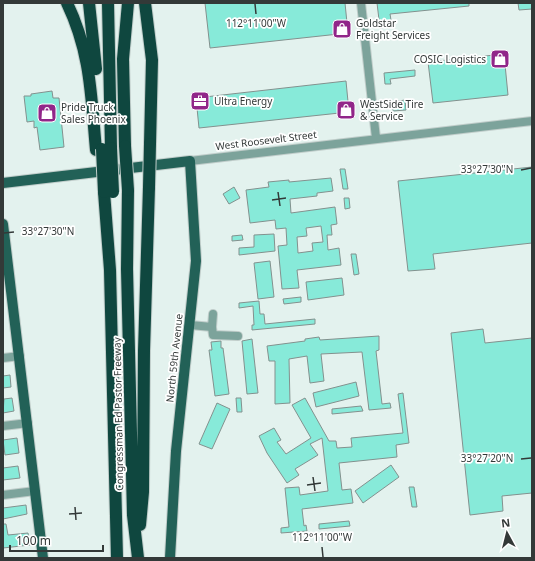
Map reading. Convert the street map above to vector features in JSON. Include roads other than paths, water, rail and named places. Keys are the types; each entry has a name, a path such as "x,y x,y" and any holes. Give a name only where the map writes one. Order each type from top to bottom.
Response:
{"highway":[{"path":"67,3 82,38 111,148"},
{"path":"89,3 111,148 113,192"},
{"path":"108,3 113,192"},
{"path":"113,192 111,148 115,3"},
{"path":"111,148 123,59 128,3"},
{"path":"138,554 143,492 144,351 152,60 146,4"},
{"name":"Congressman Ed Pastor Freeway","path":"113,192 127,269 133,515 138,554"},
{"name":"Congressman Ed Pastor Freeway","path":"113,192 110,270 117,558"}],"main road":[{"name":"West Roosevelt Street","path":"3,183 190,161"},
{"name":"North 59th Avenue","path":"170,558 176,451 196,261 190,161"},
{"path":"3,224 43,558"}],"street":[{"path":"361,3 376,138"},
{"name":"West Roosevelt Street","path":"190,161 376,138 532,121"},
{"path":"213,314 213,335 238,336"},
{"path":"190,326 212,327"},
{"path":"3,358 20,356"},
{"path":"3,426 28,423"},
{"path":"3,495 35,491"}],"place":[{"name":"Goldstar Freight Services","path":"342,29"},
{"name":"COSIC Logistics","path":"500,59"},
{"name":"Ultra Energy","path":"200,101"},
{"name":"WestSide Tire & Service","path":"346,110"},
{"name":"Pride Truck Sales Phoenix","path":"47,113"}]}
